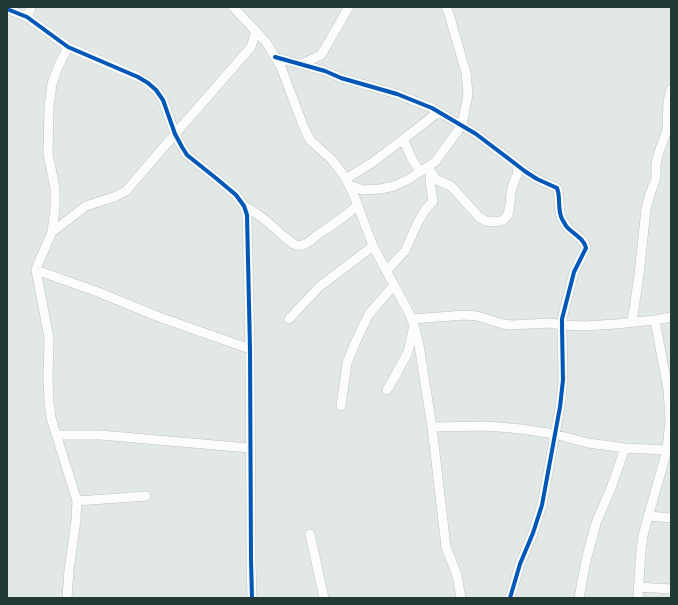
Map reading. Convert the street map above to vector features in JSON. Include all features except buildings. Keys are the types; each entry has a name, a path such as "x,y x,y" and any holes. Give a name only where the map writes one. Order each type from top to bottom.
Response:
{"street":[{"path":"27,17 31,7"},
{"path":"233,7 266,42 276,57 310,140 340,169 357,202 372,246 413,322 419,345 432,427 446,547 456,575 461,598"},
{"path":"284,78 298,64 321,55 349,7"},
{"path":"347,182 363,190 394,186 426,170 435,162 462,125 468,94 466,73 446,7"},
{"path":"7,9 27,17 68,48 138,77 148,83 156,90 163,100 175,134 187,155 236,195 244,206 247,215 250,349 249,448 250,560 252,598"},
{"path":"52,232 86,206 114,197 126,191 251,48 256,31"},
{"path":"251,48 266,42"},
{"path":"67,598 77,501 51,418 48,378 49,338 36,270 52,232 55,208 55,188 48,154 49,107 52,84 58,67 68,48"},
{"path":"321,55 325,71"},
{"path":"276,57 397,94 432,108 462,125 476,134 518,170 526,172 557,188 561,217 568,227 585,244 586,248 574,272 562,319 562,380 560,407 542,505 539,517 520,564 510,598"},
{"path":"632,322 646,209 656,178 658,155 668,130 668,101 671,89"},
{"path":"347,182 438,112"},
{"path":"404,139 411,157 437,180 451,186 479,217 486,221 496,222 503,220 508,215 511,192 518,170"},
{"path":"386,271 405,251 424,210 433,201 430,180 426,170"},
{"path":"244,206 256,213 295,245 301,245 308,242 319,233 342,219 357,202 363,190"},
{"path":"289,319 319,287 372,246"},
{"path":"36,270 98,292 159,317 250,349"},
{"path":"340,406 347,363 355,343 368,314 394,285"},
{"path":"413,322 466,315 481,317 503,324 512,325 550,323 584,326 655,320 671,317"},
{"path":"638,598 643,535 667,450 670,420 666,376 655,320"},
{"path":"387,390 408,352 413,322"},
{"path":"432,427 487,426 521,429 554,434 588,443 625,448 667,450"},
{"path":"56,435 100,435 249,448"},
{"path":"579,598 586,561 596,523 611,488 625,448"},
{"path":"77,501 146,496"},
{"path":"649,516 671,518"},
{"path":"310,534 324,598"},
{"path":"638,587 671,589"}],"cycle path":[{"path":"7,9 27,17 68,47 138,77 148,83 156,90 163,100 175,134 187,155 236,195 244,206 247,215 250,349 252,598"},
{"path":"275,57 397,94 432,108 476,134 526,172 557,188 562,219 567,227 581,239 585,245 586,248 574,272 562,319 563,380 560,407 542,505 533,533 520,564 510,598"}]}
